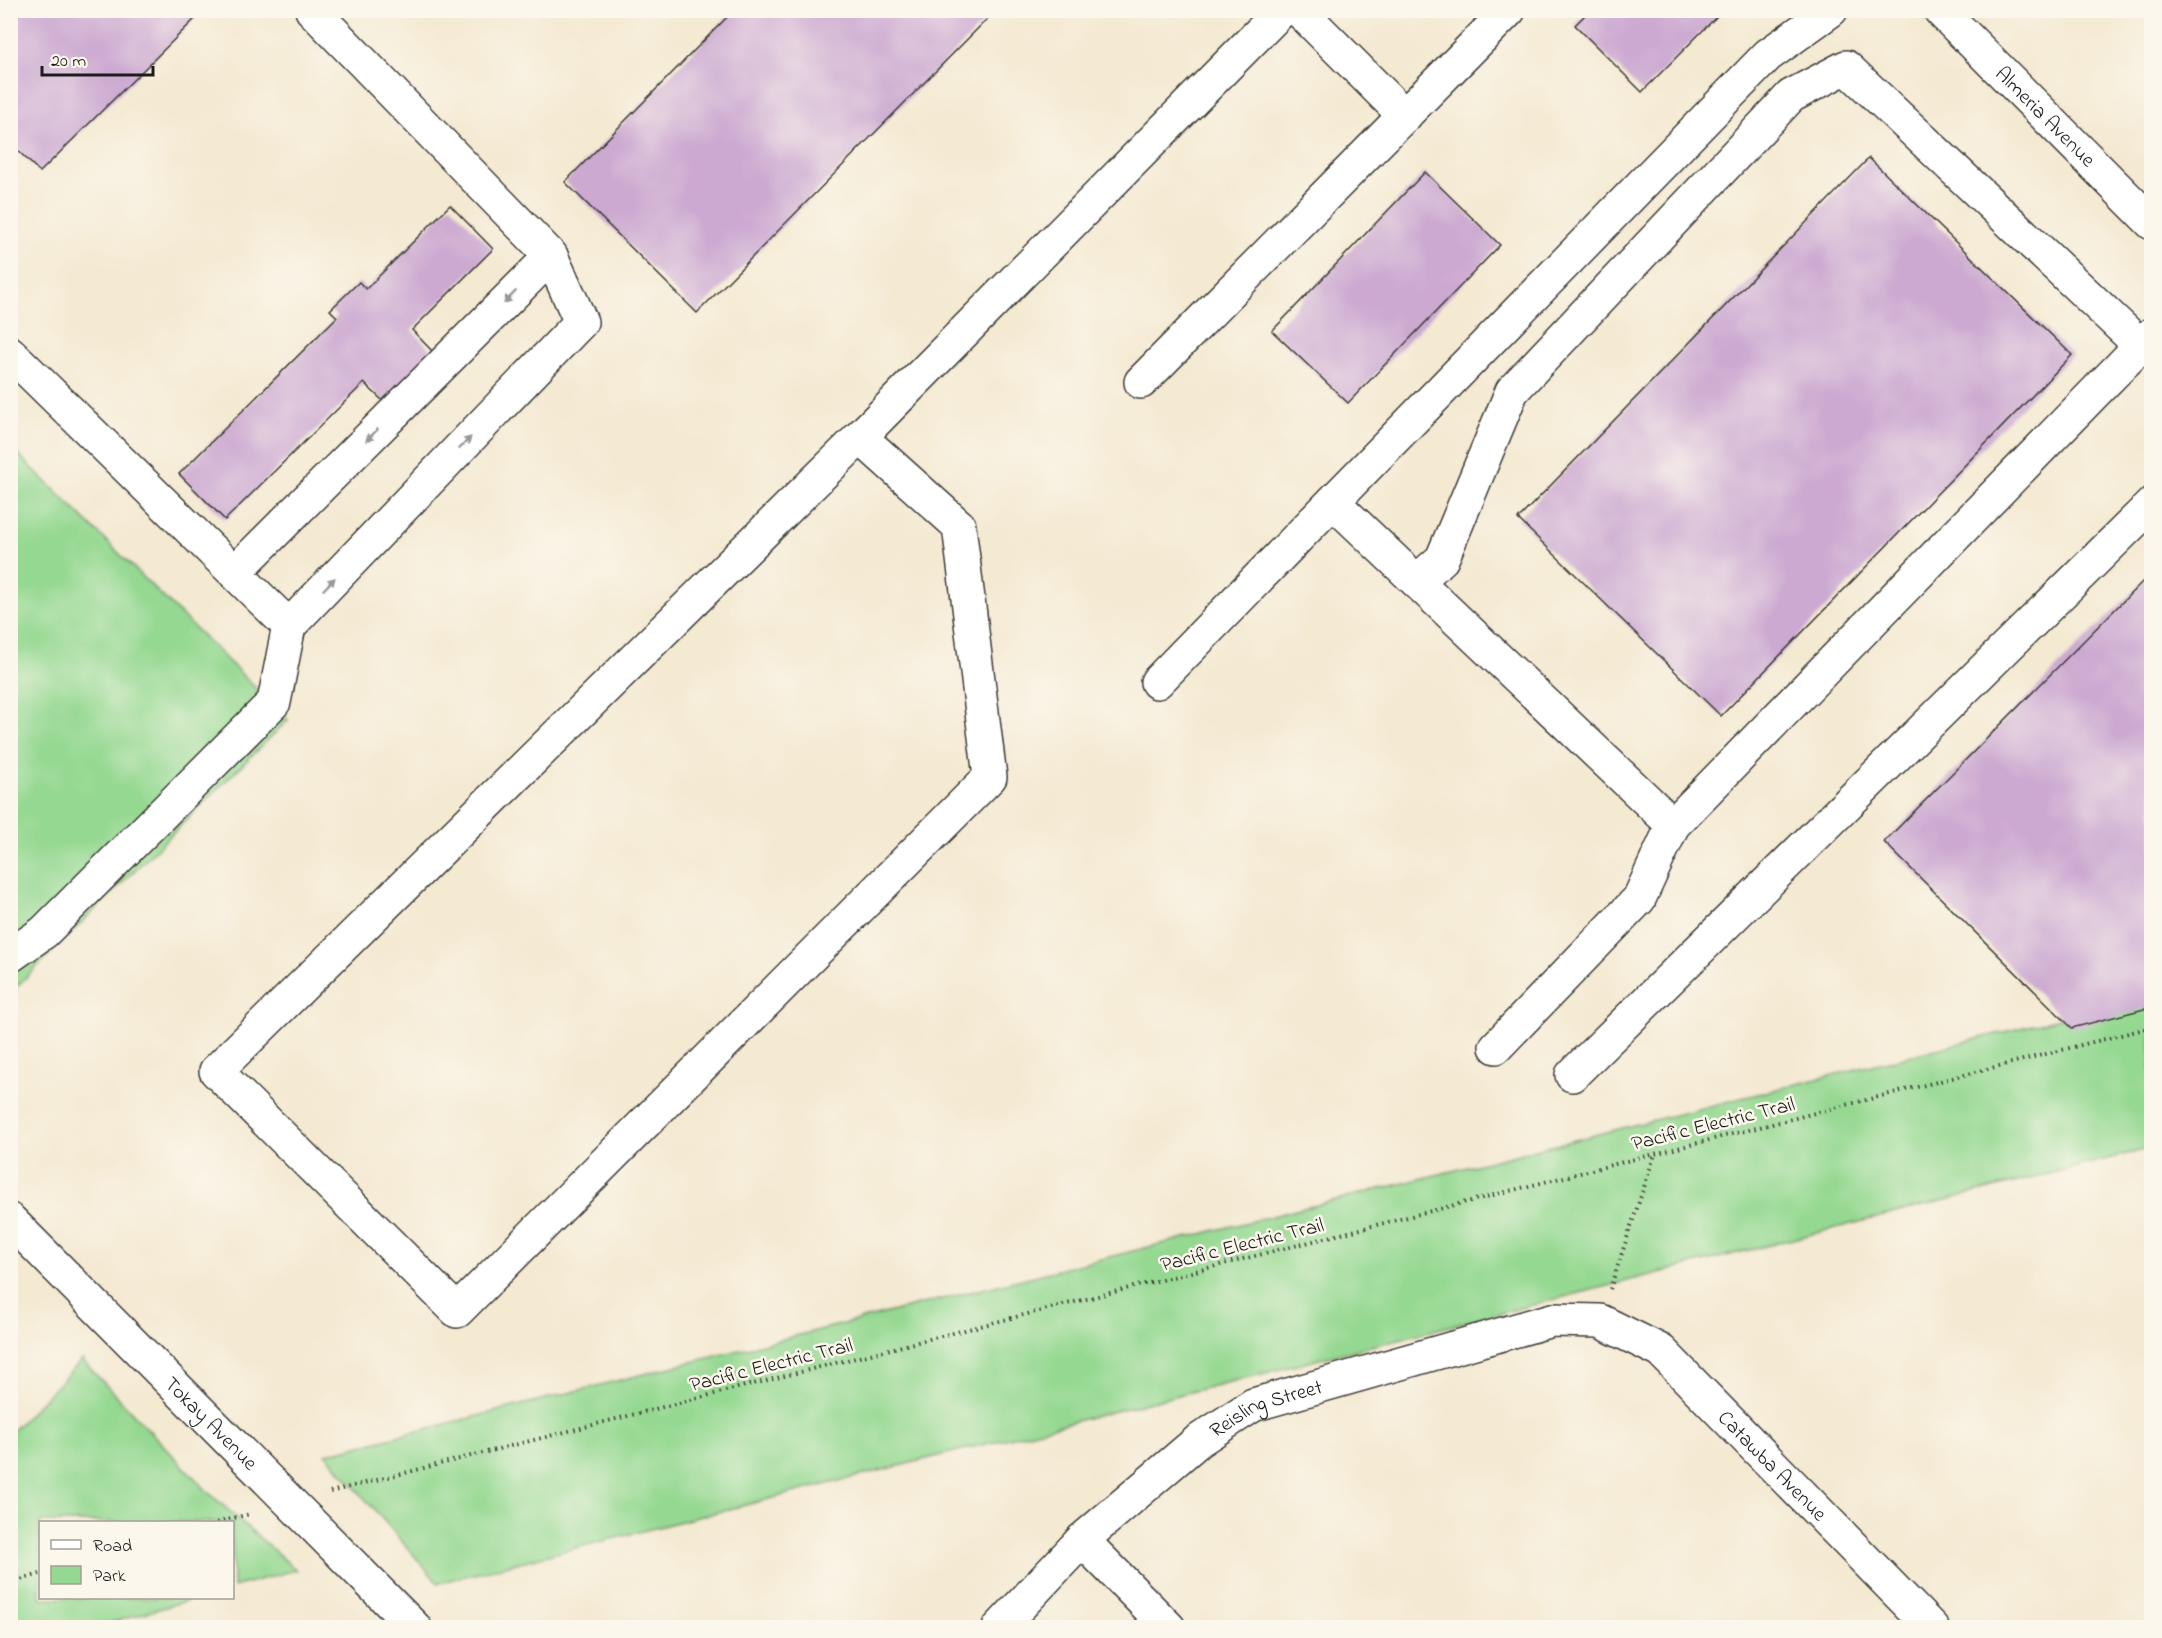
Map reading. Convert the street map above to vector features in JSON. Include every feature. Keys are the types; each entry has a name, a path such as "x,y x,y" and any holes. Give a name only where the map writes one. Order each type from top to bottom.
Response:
{"street":[{"path":"10,956 44,932 274,702 289,626 581,322 551,256 312,10"},
{"path":"860,437 959,526 990,777 457,1311 216,1071 860,437 1282,10"},
{"path":"1299,10 1405,116"},
{"path":"1141,382 1509,10"},
{"path":"1157,682 1768,55 1831,10"},
{"name":"Almeria Avenue","path":"1940,10 2151,224"},
{"path":"1417,581 1442,559 1512,391 1791,96 1846,67 2146,340 1673,825 1639,899 1496,1047"},
{"path":"235,572 551,256"},
{"path":"10,353 289,626"},
{"path":"1333,501 1673,825"},
{"path":"1572,1075 2151,504"},
{"name":"Tokay Avenue","path":"10,1220 414,1628"},
{"name":"Reisling Street","path":"999,1628 1082,1540 1198,1441 1254,1406 1552,1320 1600,1321"},
{"name":"Catawba Avenue","path":"1600,1321 1660,1351 1932,1628"},
{"path":"1082,1540 1170,1628"}],"path":[{"name":"Pacific Electric Trail","path":"340,1489 2151,1027"},
{"path":"1600,1321 1655,1154"},
{"path":"221,1521 255,1512"},
{"path":"10,1583 39,1574"}],"green space":[{"path":"11,447 288,720 11,992"},
{"path":"2151,995 2151,1148 438,1583 326,1454"},
{"path":"82,1360 209,1493 296,1570 234,1587 234,1521 39,1521 39,1599 193,1599 97,1627 11,1627 11,1432"}],"building":[{"path":"10,10 204,10 40,172 10,143"},
{"path":"734,10 996,10 697,313 565,182"},
{"path":"1590,10 1723,10 1642,92 1575,25"},
{"path":"1869,158 2072,355 1721,716 1518,519"},
{"path":"1425,172 1500,245 1348,403 1272,331"},
{"path":"450,205 493,249 412,330 433,352 383,401 364,383 225,520 179,474 337,317 330,310 359,282 366,289"},
{"path":"2152,572 2152,1007 2072,1028 1884,842"}]}
